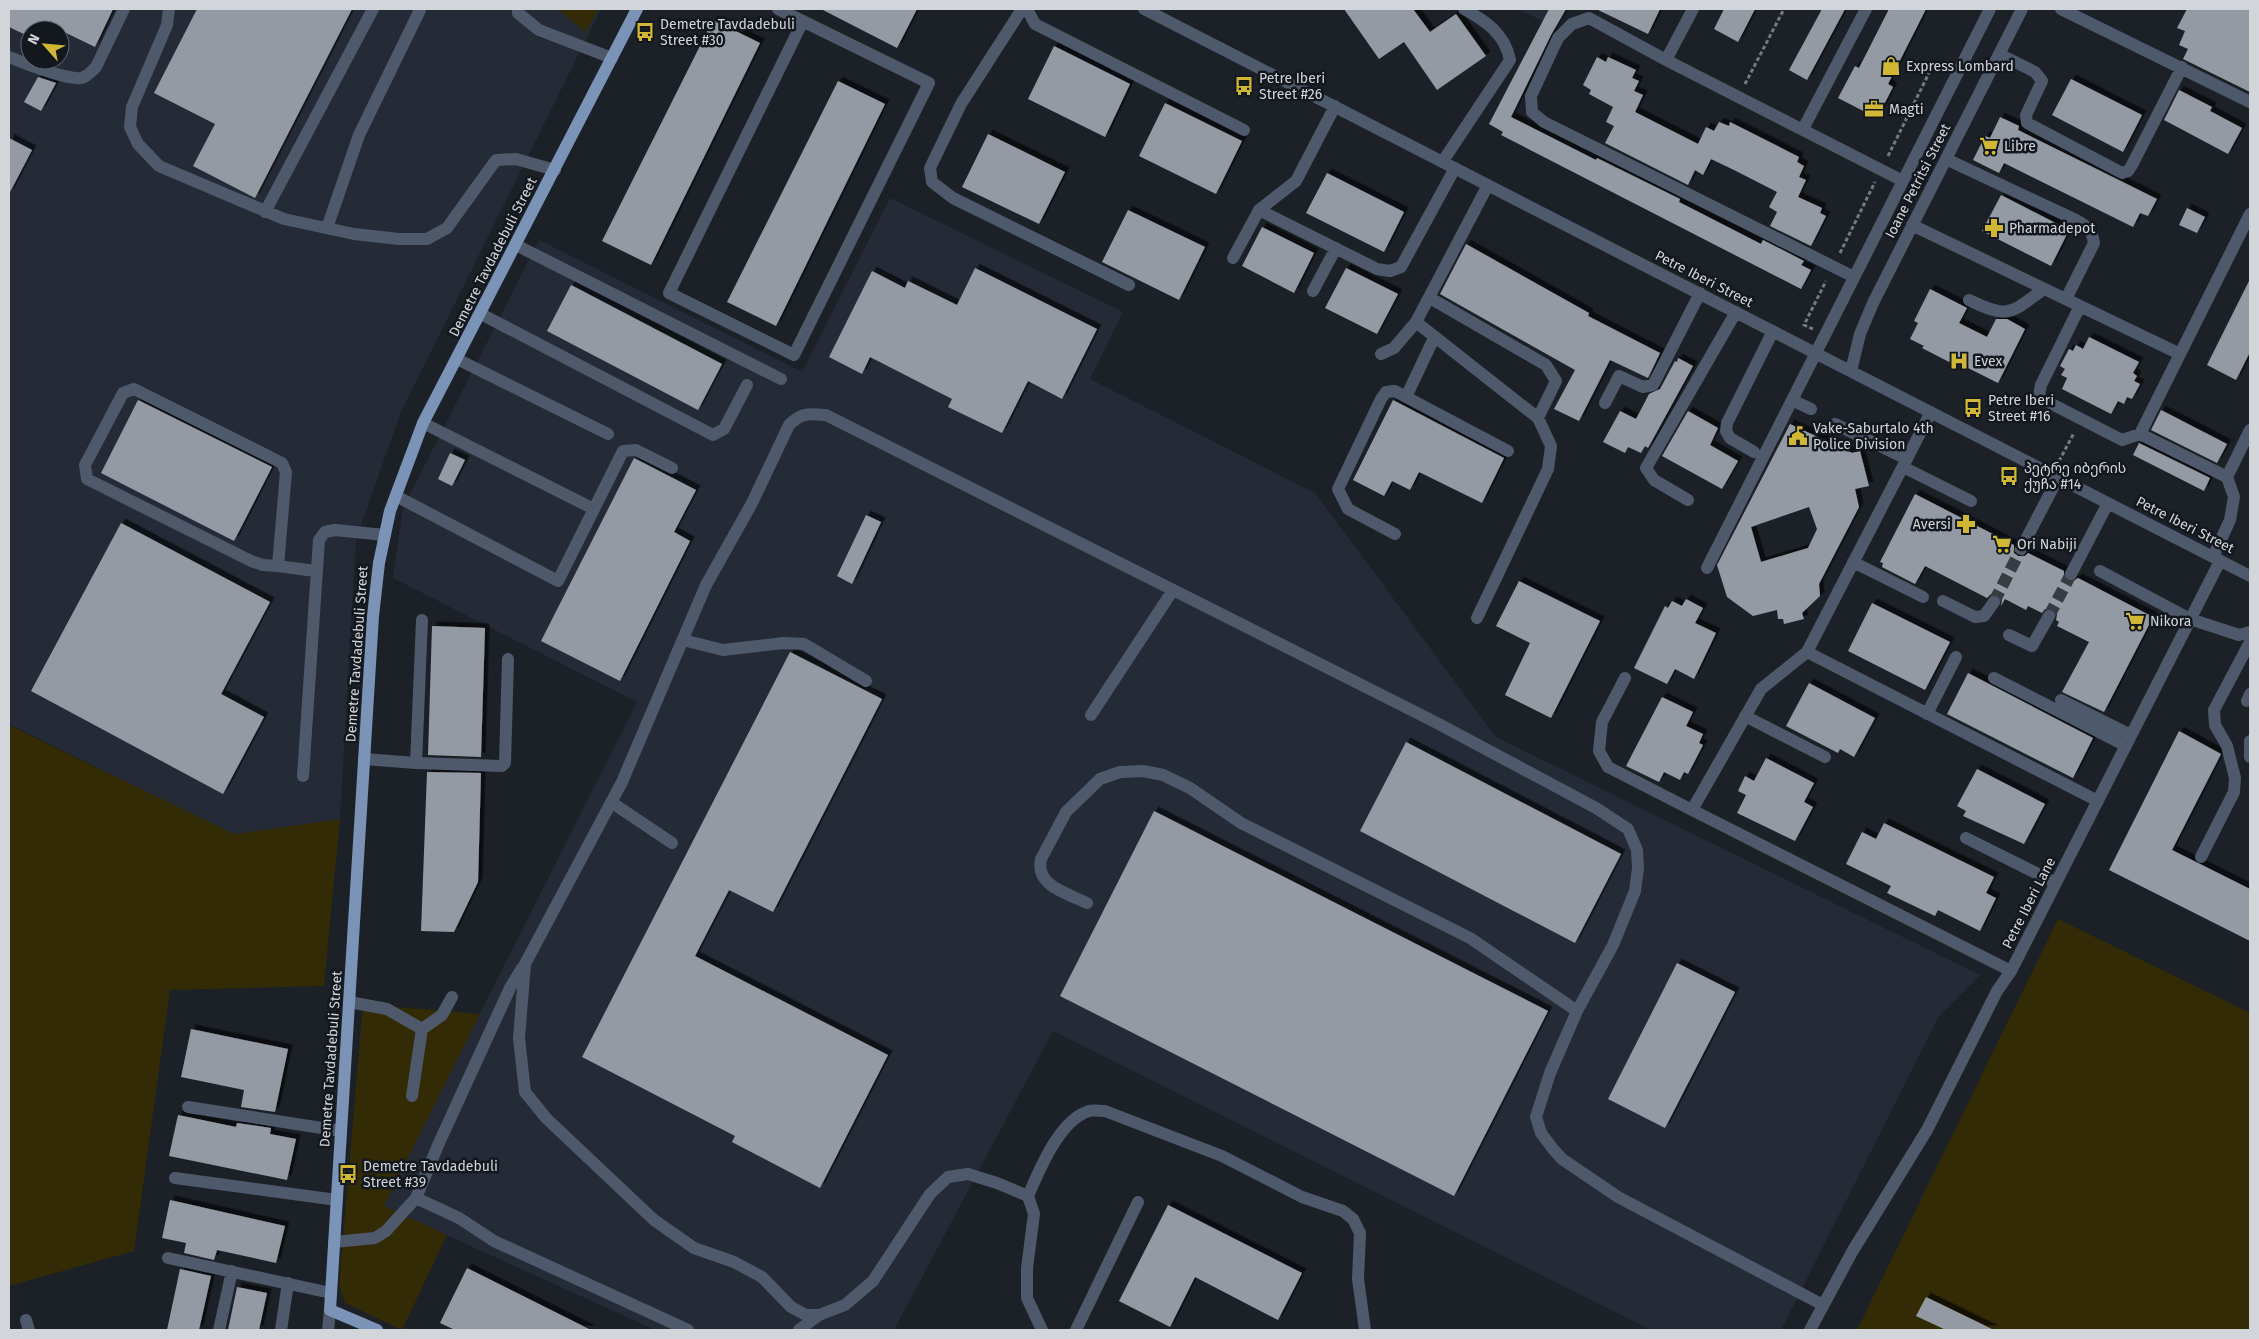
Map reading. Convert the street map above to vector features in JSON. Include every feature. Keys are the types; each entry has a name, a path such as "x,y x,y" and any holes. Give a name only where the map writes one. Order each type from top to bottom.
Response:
{"main road":[{"name":"Demetre Tavdadebuli Street","path":"330,1310 373,616 379,563 385,536 396,496 423,423 637,9"},
{"path":"330,1310 377,1330"}],"street":[{"path":"9,57 56,74 80,78 90,74 96,66 124,9"},
{"path":"169,9 167,25 132,107 130,127 138,144 159,166 284,220 399,239 427,239 447,228 496,160 516,159 555,170"},
{"path":"265,212 373,9"},
{"path":"518,9 518,13 539,30 612,58"},
{"path":"778,9 803,21 928,83 794,355 669,293 803,21"},
{"path":"1022,9 961,104 930,168 932,182 953,198 1129,285"},
{"path":"1026,9 1036,24 1244,130"},
{"path":"1443,162 1510,60 1508,47 1488,22 1464,9"},
{"path":"1666,60 1693,9"},
{"path":"1803,129 1866,9"},
{"name":"Ioane Petritsi Street","path":"1707,568 1990,9"},
{"name":"Ioane Petritsi Street","path":"1851,371 1860,334 1912,224 2022,9"},
{"path":"2061,9 2250,102"},
{"path":"326,228 359,135 420,10"},
{"name":"Petre Iberi Street","path":"1148,10 2250,576"},
{"path":"1854,278 1544,122 1532,112 1531,96 1558,38 1572,24 1589,18 1666,60 1903,181"},
{"path":"1999,54 2035,72 2042,81 2026,115 2027,123 2122,173 2128,171 2132,165 2182,68"},
{"path":"1233,258 1259,210 1296,181 1335,106"},
{"path":"1946,159 2076,220 2092,232 2094,243 2066,299"},
{"path":"1259,210 1377,269 1390,271 1401,267 1455,168"},
{"path":"1382,354 1394,348 1416,322 1488,185"},
{"path":"2140,434 2250,214"},
{"path":"1912,224 2180,354"},
{"path":"516,245 781,379"},
{"path":"1313,291 1336,248"},
{"path":"1968,300 1991,311 2011,312 2044,288"},
{"path":"1605,403 1619,376 1642,387 1653,385 1700,293"},
{"path":"1430,298 1546,365 1556,381 1538,418"},
{"path":"2080,306 2040,385 2039,395 2047,402 2122,440 2140,434 2227,477 2245,452 2249,434"},
{"path":"1688,500 1654,480 1646,468 1736,312"},
{"path":"481,314 713,435 724,429 747,385"},
{"path":"1416,322 1538,418 1551,446 1548,469 1477,618"},
{"path":"1754,452 1730,438 1726,431 1727,423 1773,331"},
{"path":"1406,397 1434,338"},
{"path":"457,359 608,434"},
{"path":"278,566 285,467 275,459 134,389 123,393 85,465 87,479 251,561 263,565 315,571"},
{"path":"1395,534 1348,509 1338,489 1381,398 1386,392 1395,392 1406,397 1508,450"},
{"path":"1792,400 1811,409"},
{"path":"1692,810 1762,688 1807,652 1931,412"},
{"path":"334,1242 375,1238 386,1232 416,1198 510,988 525,964 622,782 715,567 752,503 789,426 798,416 810,414 826,415 1435,722 1596,808 1628,830 1637,850 1638,868 1635,890 1613,945 1577,1011 1550,1073 1536,1117 1541,1133 1562,1160 1618,1197 1823,1305"},
{"path":"423,423 594,509"},
{"path":"1835,424 1971,501"},
{"path":"396,496 558,581 623,451 636,450 672,468"},
{"name":"Petre Iberi Lane","path":"1810,1330 1852,1252 1927,1130 1996,990 2010,971 2190,619 2216,559 2230,520 2234,497 2227,477"},
{"path":"2021,549 2058,478"},
{"path":"2070,574 2108,503"},
{"path":"303,776 315,571 319,540 325,532 335,530 385,536"},
{"path":"1853,562 1923,597"},
{"path":"2100,571 2190,619 2239,635 2250,632"},
{"path":"1091,715 1173,590"},
{"path":"1943,601 1975,617 1984,616 1994,602"},
{"path":"2009,635 2032,646 2049,616"},
{"path":"416,763 422,620"},
{"path":"683,640 723,650 783,643 804,644 866,681"},
{"path":"2201,857 2234,792 2235,778 2227,746 2215,725 2214,710 2250,642"},
{"path":"1807,652 2098,801"},
{"path":"1927,714 1956,657"},
{"path":"364,759 502,766 504,763 508,659"},
{"path":"1625,678 1602,722 1599,751 1608,767 2010,971"},
{"path":"1994,678 2128,740"},
{"path":"2061,700 2128,740"},
{"path":"1746,716 1825,758"},
{"path":"2250,741 2248,747 2250,757"},
{"path":"1087,903 1051,885 1042,878 1039,867 1050,841 1066,812 1100,780 1120,772 1143,771 1163,775 1190,788 1241,823 1470,938 1577,1011"},
{"path":"611,802 672,843"},
{"path":"1966,838 2056,883"},
{"path":"525,964 519,1038 525,1092 546,1118 654,1220 694,1248 734,1262 762,1277 798,1311 806,1315 819,1315"},
{"path":"412,1096 422,1029 442,1016 452,997"},
{"path":"349,1002 387,1009 422,1029"},
{"path":"188,1107 341,1131"},
{"path":"1042,1330 1027,1298 1027,1268 1034,1214 1028,1196 1054,1143 1072,1121 1089,1112 1105,1111 1222,1156 1302,1197 1343,1211 1353,1219 1360,1233 1358,1279 1365,1330"},
{"path":"799,1330 819,1315 845,1305 873,1281 930,1194 948,1177 968,1174 998,1183 1028,1196"},
{"path":"175,1178 337,1200"},
{"path":"416,1198 459,1218 494,1241 688,1330"},
{"path":"1076,1330 1138,1202"},
{"path":"168,1258 331,1292"},
{"path":"219,1330 232,1271"},
{"path":"280,1330 288,1283"},
{"name":"Demetre Tavdadebuli Street","path":"328,1330 330,1310"}],"path":[{"path":"1749,77 1784,9"},
{"path":"1824,336 1804,325 1930,71 1914,64"},
{"path":"2059,461 2081,419"}],"shaded area":[{"path":"9,9 601,9 401,412 356,539 340,819 234,834 9,724"},
{"path":"557,9 598,9 586,32"},
{"path":"1518,9 1549,9 1543,21"},
{"path":"890,198 1123,312 1090,379 1315,493 1496,737 1980,975 1939,1016 1781,1330 1651,1330 1053,1031 894,1330 655,1330 383,1206 637,702 393,578 403,508 539,240 802,372"},
{"path":"9,725 234,834 340,819 324,986 170,990 134,1251 9,1286"},
{"path":"2058,919 2250,1013 2250,1330 1857,1330"},
{"path":"363,1004 480,1014 384,1206 447,1235 402,1330 345,1303 339,1285"}],"building":[{"path":"9,9 113,9 95,47 70,35 70,20 20,20 20,32 9,27"},
{"path":"197,9 352,9 255,198 193,166 215,124 154,93"},
{"path":"821,9 917,9 897,48"},
{"path":"1344,9 1413,9 1430,32 1456,14 1486,56 1437,90 1404,42 1379,59"},
{"path":"1549,9 1566,9 1551,35 1511,117 1596,160 1597,158 1680,199 1679,202 1761,244 1763,240 1804,261 1801,265 1811,270 1801,289 1501,135 1503,132 1489,124"},
{"path":"1596,9 1660,9 1648,34"},
{"path":"1724,9 1755,9 1738,42 1714,29"},
{"path":"1822,9 1845,9 1807,80 1789,70"},
{"path":"1889,9 1926,9 1888,84 1893,87 1877,118 1838,98 1855,66 1859,68"},
{"path":"2187,9 2250,9 2250,92 2183,59 2188,49 2179,45 2185,31 2177,28"},
{"path":"713,20 760,43 651,265 602,241"},
{"path":"1054,46 1130,84 1105,137 1028,99"},
{"path":"1597,57 1606,62 1608,57 1636,70 1632,78 1639,81 1634,91 1643,95 1635,112 1698,144 1706,127 1714,131 1719,122 1729,126 1730,122 1799,157 1797,162 1804,166 1799,177 1806,180 1798,197 1822,208 1820,213 1826,216 1811,246 1770,226 1777,212 1769,207 1777,192 1736,171 1711,159 1703,175 1695,170 1688,185 1605,143 1614,126 1606,122 1613,107 1589,94 1591,90 1583,85"},
{"path":"38,77 56,83 41,111 24,102"},
{"path":"2071,79 2142,115 2123,152 2052,115"},
{"path":"838,81 885,104 776,326 727,302"},
{"path":"2179,90 2212,107 2210,111 2242,128 2228,154 2164,120"},
{"path":"1165,103 1242,141 1216,194 1139,156"},
{"path":"2000,117 2019,126 2018,130 2157,199 2148,216 2140,213 2133,227 2004,163 1999,173 1973,160 1985,136 1990,138"},
{"path":"988,134 1065,172 1039,224 962,187"},
{"path":"9,138 32,150 9,194"},
{"path":"1327,173 1404,212 1384,252 1306,213"},
{"path":"2001,195 2069,230 2051,266 1982,231"},
{"path":"2187,208 2205,217 2197,233 2179,225"},
{"path":"1128,210 1205,247 1179,300 1102,262"},
{"path":"1262,227 1314,253 1294,293 1242,266"},
{"path":"1466,244 1589,313 1588,316 1660,353 1648,378 1610,360 1579,421 1554,409 1575,370 1440,294"},
{"path":"975,268 1097,329 1062,399 1028,381 1002,433 948,407 952,399 870,357 862,374 829,357 872,271 905,288 908,281 957,305"},
{"path":"1346,268 1398,294 1377,334 1325,308"},
{"path":"2250,279 2250,352 2236,380 2207,365"},
{"path":"571,285 722,364 698,410 547,331"},
{"path":"1930,289 1967,308 1959,323 1987,337 1996,319 2007,319 2025,329 1998,383 1956,362 1955,365 1922,348 1924,346 1910,339 1918,323 1914,321"},
{"path":"2089,337 2139,362 2133,373 2137,376 2134,381 2140,384 2132,399 2127,397 2124,404 2118,401 2111,414 2062,389 2067,378 2061,375 2065,369 2060,366 2069,349 2073,351 2076,345 2083,349"},
{"path":"1678,358 1693,366 1648,448 1645,446 1641,453 1628,447 1625,453 1603,442 1620,411 1636,419 1649,394 1660,389"},
{"path":"138,400 272,467 234,541 101,473"},
{"path":"1393,400 1504,458 1482,503 1419,472 1410,490 1392,481 1384,496 1353,480"},
{"path":"2161,410 2227,444 2217,463 2151,430"},
{"path":"1688,411 1718,428 1710,445 1738,461 1722,489 1662,456"},
{"path":"1790,424 1852,453 1860,451 1869,486 1855,489 1859,507 1819,584 1820,596 1802,613 1804,619 1784,624 1783,619 1778,619 1777,610 1753,616 1727,597 1717,565","holes":["1809,507 1817,529 1808,548 1761,562 1751,527"]},
{"path":"2139,443 2210,478 2204,491 2133,455"},
{"path":"450,453 465,460 452,486 438,479"},
{"path":"634,458 696,490 674,532 690,541 620,681 541,641"},
{"path":"1915,494 2014,545 2014,553 2018,556 2025,556 2028,553 2064,571 2064,578 2068,581 2072,582 2078,578 2153,617 2104,712 2062,692 2089,642 2057,626 2059,622 2056,620 2057,615 2053,609 2045,609 2042,613 2028,606 2026,610 2005,599 2001,606 2002,599 1998,595 1991,594 1987,598 1925,566 1915,584 1882,567 1883,563 1880,562"},
{"path":"866,515 881,522 852,584 837,576"},
{"path":"121,523 270,602 221,694 264,717 223,794 31,691"},
{"path":"1519,581 1600,621 1551,718 1505,695 1530,643 1496,626"},
{"path":"1686,599 1703,608 1695,623 1716,633 1694,679 1675,669 1667,684 1634,668 1665,606 1668,608 1672,601 1682,606"},
{"path":"1872,603 1950,642 1925,690 1848,651"},
{"path":"432,626 485,628 481,757 428,755"},
{"path":"790,652 882,699 773,912 729,890 695,956 888,1055 820,1188 732,1142 735,1136 582,1057"},
{"path":"1968,673 2093,738 2073,778 1947,714"},
{"path":"1809,683 1875,718 1854,757 1840,749 1838,753 1786,726"},
{"path":"1662,697 1693,712 1686,726 1703,734 1699,743 1703,745 1688,774 1684,772 1680,780 1664,772 1659,782 1626,766"},
{"path":"2179,731 2221,754 2172,850 2250,889 2250,941 2109,870"},
{"path":"1406,742 1621,854 1575,943 1360,831"},
{"path":"1766,758 1814,783 1804,802 1813,807 1795,841 1737,813 1746,795 1738,791 1745,776 1754,781"},
{"path":"1977,769 2045,804 2024,844 1963,816 1966,811 1957,806"},
{"path":"427,772 481,773 478,882 454,932 421,931"},
{"path":"1154,811 1548,1011 1454,1196 1060,996"},
{"path":"1884,823 1994,877 1986,893 1996,898 1980,931 1938,910 1935,916 1887,893 1891,886 1846,864 1862,832 1876,839"},
{"path":"1677,963 1735,992 1665,1128 1608,1099"},
{"path":"191,1029 288,1049 275,1112 241,1107 244,1090 181,1077"},
{"path":"178,1115 236,1127 237,1123 271,1128 270,1134 296,1139 287,1180 169,1156"},
{"path":"170,1200 285,1226 276,1263 217,1250 214,1260 184,1253 186,1243 162,1238"},
{"path":"1168,1205 1302,1273 1278,1320 1195,1277 1170,1327 1119,1301"},
{"path":"467,1268 591,1330 455,1330 440,1323"},
{"path":"180,1269 211,1276 199,1330 167,1330"},
{"path":"237,1287 267,1293 259,1330 228,1330"},
{"path":"1926,1297 1994,1330 1946,1330 1916,1316"}],"tunnel":[{"path":"1994,602 2021,549"},
{"path":"2049,616 2071,574"}],"place":[{"name":"Demetre Tavdadebuli Street #30","path":"645,32"},
{"name":"Express Lombard","path":"1891,66"},
{"name":"Petre Iberi Street #26","path":"1244,86"},
{"name":"Magti","path":"1874,109"},
{"name":"Libre","path":"1989,146"},
{"name":"Pharmadepot","path":"1994,228"},
{"name":"Evex","path":"1959,361"},
{"name":"Petre Iberi Street #16","path":"1973,408"},
{"name":"Vake-Saburtalo 4th Police Division","path":"1798,436"},
{"name":"პეტრე იბერის ქუჩა #14","path":"2009,476"},
{"name":"Aversi","path":"1966,524"},
{"name":"Ori Nabiji","path":"2002,544"},
{"name":"Nikora","path":"2135,621"},
{"name":"Demetre Tavdadebuli Street #39","path":"348,1174"}]}
